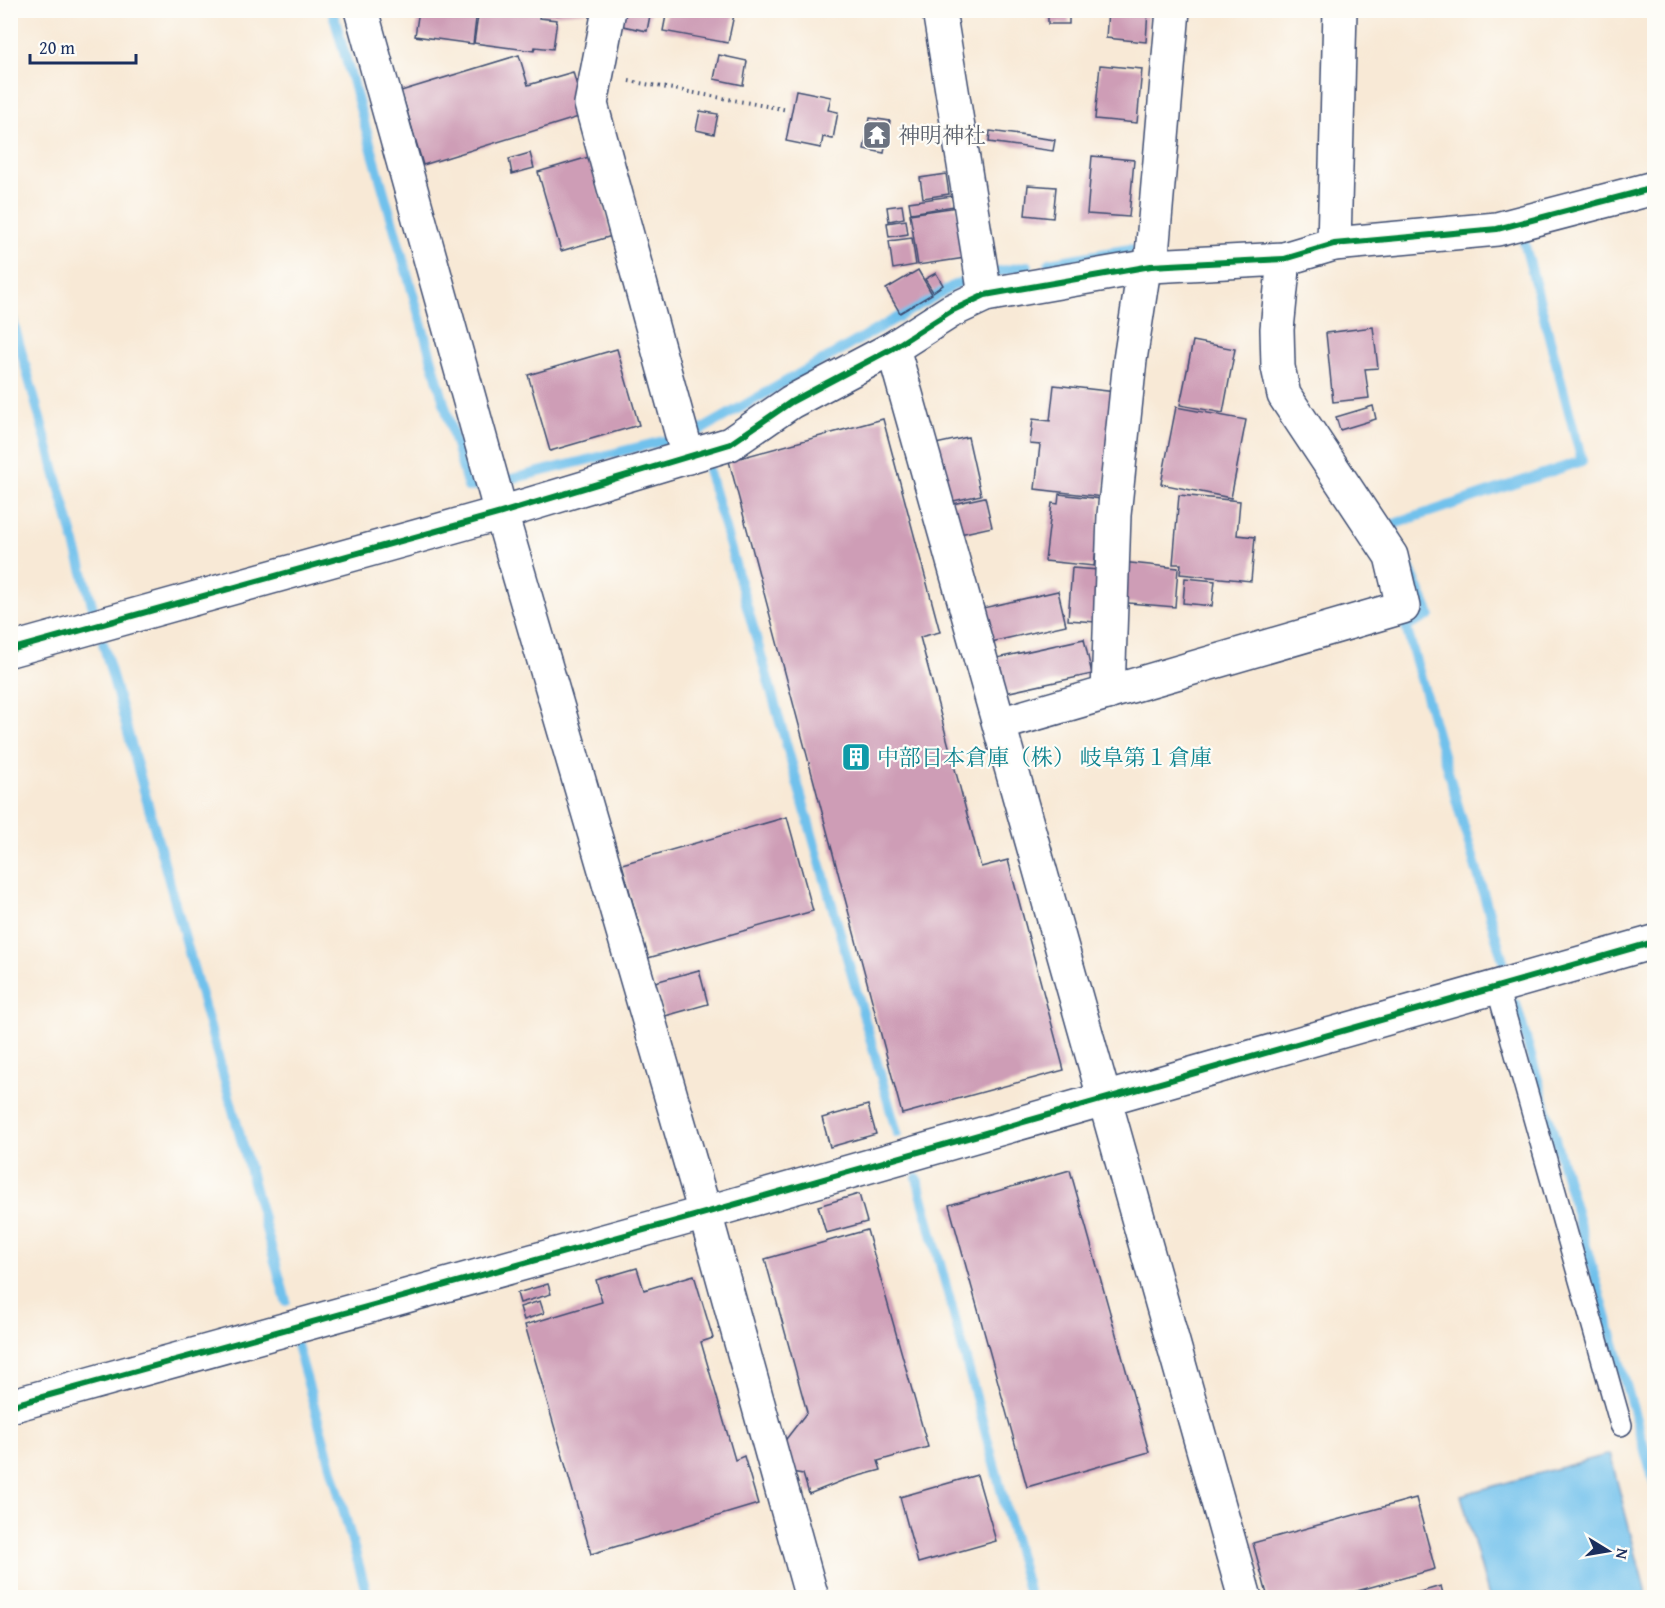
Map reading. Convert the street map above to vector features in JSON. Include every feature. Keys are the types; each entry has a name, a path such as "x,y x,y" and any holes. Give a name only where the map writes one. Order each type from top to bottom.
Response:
{"street":[{"path":"361,10 501,513 705,1213 812,1598"},
{"path":"609,10 591,104 688,457"},
{"path":"939,10 984,295"},
{"path":"1108,693 1114,515 1130,360 1148,267 1173,10"},
{"path":"1334,244 1340,10"},
{"path":"10,650 501,513 730,444 791,402 894,348 951,312 984,295 1148,267 1284,259 1334,244 1497,229 1654,188"},
{"path":"1000,724 1403,607 1391,556 1284,395 1278,367 1277,329 1284,259"},
{"path":"894,348 1245,1598"},
{"path":"10,1406 705,1213 1654,942"}],"lane":[{"path":"1497,987 1621,1425"}],"path":[{"path":"596,75 788,111"}],"water":[{"path":"1610,1454 1647,1597 1489,1597 1461,1495"}],"building":[{"path":"419,10 477,10 473,44 415,36"},
{"path":"479,10 540,10 539,18 557,20 553,49 535,47 534,51 474,43"},
{"path":"542,10 587,10 587,12 543,16"},
{"path":"621,10 651,10 647,31 618,25"},
{"path":"667,10 735,10 728,43 663,31"},
{"path":"1048,10 1069,10 1069,24 1048,24"},
{"path":"1108,10 1148,10 1146,42 1106,38"},
{"path":"519,55 528,85 573,72 585,115 423,165 401,91"},
{"path":"719,55 747,61 743,85 714,79"},
{"path":"1100,65 1142,69 1137,123 1095,119"},
{"path":"796,90 831,97 828,110 838,112 833,139 823,137 821,148 786,141"},
{"path":"700,111 718,114 714,134 696,130"},
{"name":"神明神社","path":"870,118 890,121 884,153 864,149"},
{"path":"990,131 1055,140 1053,151 989,142"},
{"path":"530,153 534,168 512,174 509,159"},
{"path":"1092,156 1134,160 1129,217 1087,214"},
{"path":"589,157 612,236 561,251 538,172"},
{"path":"946,174 949,194 923,198 920,178"},
{"path":"1028,185 1056,187 1053,218 1025,215"},
{"path":"952,196 954,206 911,213 909,202"},
{"path":"902,205 904,218 889,221 887,207"},
{"path":"957,207 965,258 918,265 910,214"},
{"path":"906,220 908,234 889,237 887,223"},
{"path":"912,238 916,265 893,269 889,241"},
{"path":"918,270 932,294 900,313 886,289"},
{"path":"936,273 943,285 933,292 925,279"},
{"path":"1373,327 1378,368 1365,369 1369,398 1333,402 1326,333"},
{"path":"1193,341 1235,349 1223,413 1180,405"},
{"path":"617,349 639,425 550,451 528,375"},
{"path":"1054,385 1116,392 1103,497 1035,489 1040,445 1030,444 1033,419 1050,421"},
{"path":"1373,406 1376,419 1340,430 1336,417"},
{"path":"1176,407 1246,420 1231,498 1161,484"},
{"name":"中部日本倉庫（株） 岐阜第１倉庫","path":"883,419 940,632 920,637 981,867 1008,860 1064,1070 902,1114 729,461"},
{"path":"968,437 981,495 944,503 931,445"},
{"path":"1059,494 1101,499 1094,566 1045,561 1052,503 1058,504"},
{"path":"1179,495 1240,501 1237,535 1255,537 1251,581 1180,574 1181,564 1173,564"},
{"path":"985,497 992,527 955,535 948,505"},
{"path":"1121,562 1178,568 1175,607 1117,602"},
{"path":"1072,568 1099,570 1096,622 1068,620"},
{"path":"1185,578 1215,581 1212,606 1183,603"},
{"path":"1058,591 1066,625 991,642 983,608"},
{"path":"1084,639 1092,674 1005,693 997,658"},
{"path":"787,817 813,911 648,958 622,864"},
{"path":"699,970 708,1004 665,1016 655,982"},
{"path":"868,1105 876,1134 830,1147 822,1118"},
{"path":"1070,1170 1149,1452 1027,1487 949,1205"},
{"path":"859,1194 867,1222 826,1233 818,1206"},
{"path":"867,1230 928,1447 878,1461 881,1470 844,1480 809,1494 803,1474 791,1472 783,1443 807,1412 765,1259"},
{"path":"637,1268 644,1290 694,1275 713,1338 701,1342 735,1460 744,1456 758,1504 591,1554 525,1325 602,1302 596,1280"},
{"path":"548,1284 551,1294 520,1303 517,1293"},
{"path":"540,1301 544,1313 524,1320 520,1307"},
{"path":"977,1475 996,1541 918,1563 900,1497"},
{"path":"1416,1498 1435,1569 1332,1598 1268,1598 1253,1543"},
{"path":"1441,1586 1444,1598 1403,1598 1403,1597"}],"waterway":[{"path":"332,10 468,487 479,485"},
{"path":"1396,537 1391,525 1582,461 1522,234"},
{"path":"1049,263 1130,249"},
{"path":"997,272 1028,266"},
{"path":"694,434 958,283 970,280"},
{"path":"10,311 93,608"},
{"path":"507,480 671,439"},
{"path":"708,469 897,1133"},
{"path":"1407,562 1430,615 1406,627 1503,961"},
{"path":"103,643 286,1301"},
{"path":"1516,1004 1654,1482"},
{"path":"917,1178 1030,1598"},
{"path":"297,1345 368,1598"}],"cycle path":[{"path":"10,650 501,513 730,444 791,402 893,348 951,311 985,295 1151,266 1284,259 1334,244 1497,229 1654,188"},
{"path":"10,1406 705,1213 1654,942"}],"place":[{"name":"神明神社","path":"877,135"},
{"name":"中部日本倉庫（株） 岐阜第１倉庫","path":"856,757"}]}
